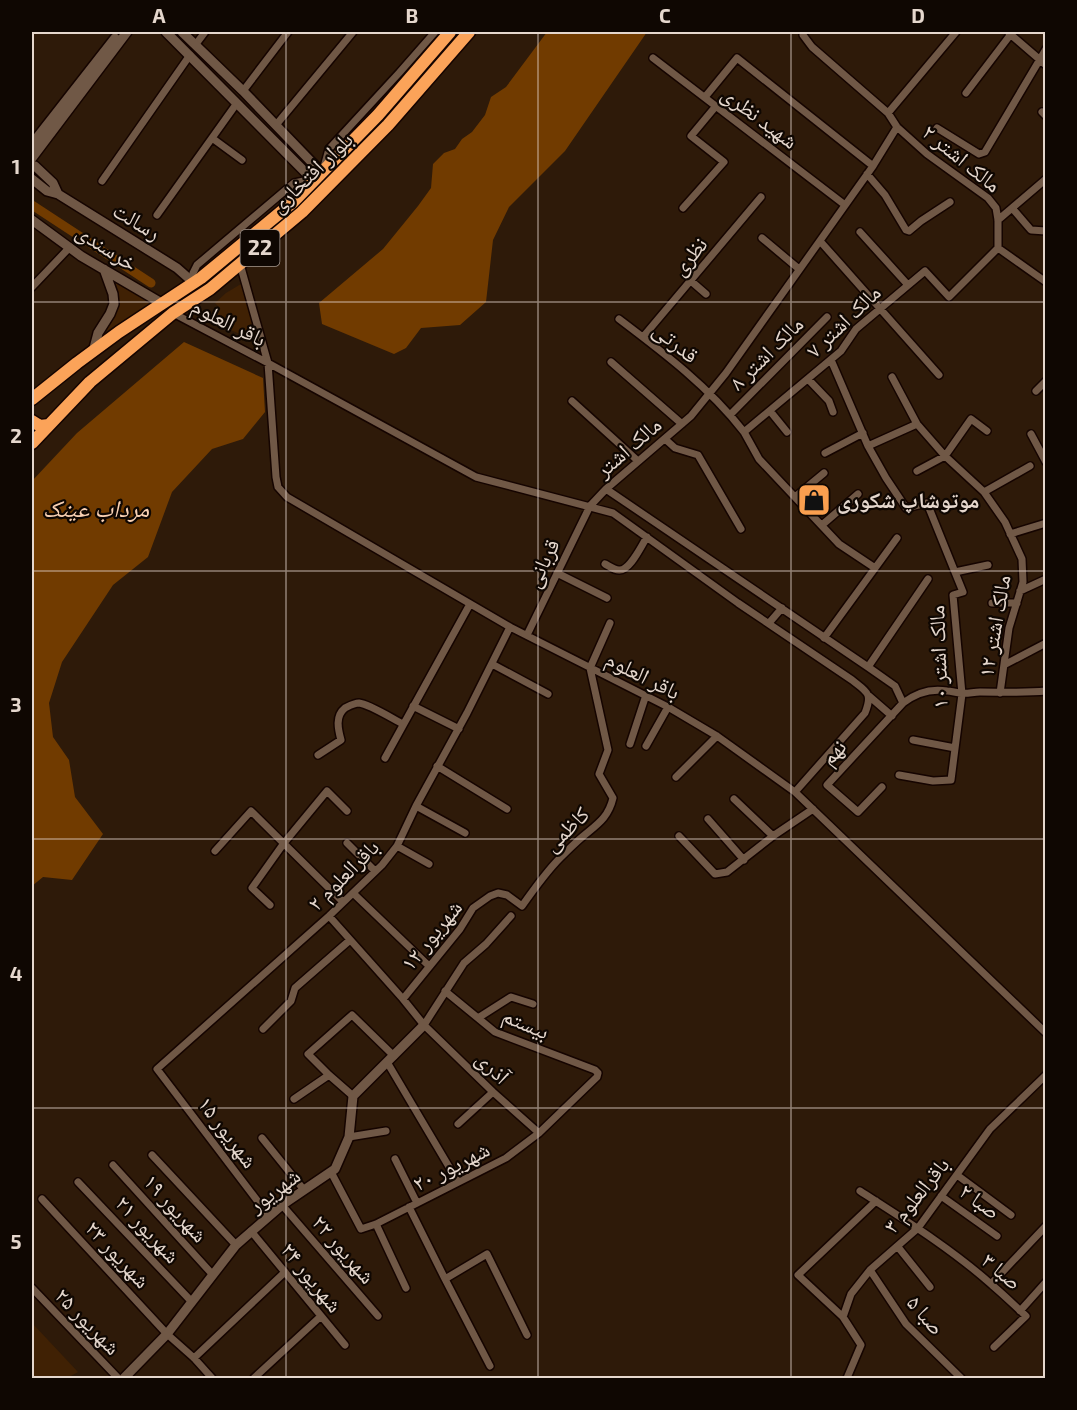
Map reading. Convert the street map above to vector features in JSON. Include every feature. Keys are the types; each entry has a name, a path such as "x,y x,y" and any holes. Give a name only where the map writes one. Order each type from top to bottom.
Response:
{"highway":[{"name":"بلوار افتخاری","path":"32,399 120,332 194,283 293,202 378,116 450,32"},
{"name":"بلوار افتخاری","path":"32,443 90,382 173,313 210,289 303,212 388,125 469,32"},
{"path":"32,421 40,426 49,425"}],"street":[{"path":"32,144 120,32"},
{"path":"32,164 127,32"},
{"path":"166,32 294,160 318,177"},
{"path":"182,32 302,152 318,177"},
{"path":"196,44 205,32"},
{"path":"243,91 288,32"},
{"path":"276,125 353,32"},
{"path":"318,177 329,149 435,32"},
{"name":"مالک اشتر ۲","path":"803,32 803,36 812,47 888,113 897,127 927,154 988,198 996,208 998,220"},
{"path":"888,113 956,32"},
{"path":"966,93 1009,33 1046,64"},
{"path":"937,128 979,154 985,152 1046,49"},
{"path":"102,182 190,55"},
{"name":"شهید نظری","path":"653,58 845,205"},
{"path":"705,98 737,58 873,166"},
{"path":"157,215 237,103"},
{"path":"683,208 724,162 691,136 716,106"},
{"name":"مالک اشتر","path":"268,363 476,477 590,506 606,489 692,416 726,373 873,166 897,127"},
{"path":"212,138 242,160"},
{"path":"294,160 302,152"},
{"name":"رسالت","path":"32,164 53,183 58,194"},
{"path":"867,174 885,195 906,230 909,231 921,220 950,202"},
{"name":"رسالت","path":"32,179 47,191 58,194 177,268 194,283"},
{"path":"1046,179 998,220 998,248 1046,282"},
{"name":"نظری","path":"643,337 761,197"},
{"path":"1012,208 1031,230 1046,231"},
{"name":"خرسندی","path":"32,220 81,256 163,304"},
{"path":"860,232 908,285"},
{"path":"762,238 799,269"},
{"path":"819,242 939,375"},
{"path":"32,287 70,248"},
{"name":"مالک اشتر ۷","path":"744,432 831,360 841,351 856,329 926,271 949,297 998,248"},
{"name":"باقر العلوم","path":"240,264 268,363 276,477 278,487 287,497 510,627 646,695 717,736 795,792 1046,1033"},
{"path":"93,352 98,333 114,304 104,269"},
{"path":"690,281 706,294"},
{"name":"باقر العلوم","path":"173,313 268,363"},
{"name":"مالک اشتر ۸","path":"730,415 827,317"},
{"name":"قدرتی","path":"619,319 710,393"},
{"name":"مالک اشتر ۱۰","path":"831,360 868,446 906,508 927,503 963,592 953,595 962,693 951,780 933,781 899,775"},
{"path":"611,362 682,424"},
{"name":"مالک اشتر ۱۲","path":"892,377 917,424 945,456 984,492 1005,522 1022,559 1023,582 1009,628 1000,693"},
{"path":"808,379 829,401 833,412"},
{"path":"1036,391 1046,381"},
{"path":"710,393 744,432 759,459 839,544 875,568"},
{"path":"572,401 638,461"},
{"path":"770,411 787,432"},
{"path":"917,471 945,456 971,419 987,431"},
{"path":"868,446 917,424"},
{"path":"825,453 862,433"},
{"path":"1031,434 1045,459"},
{"path":"665,439 675,448 698,455 741,529"},
{"path":"984,492 1030,466"},
{"path":"795,497 824,473"},
{"path":"606,489 895,686 903,703"},
{"path":"822,525 858,494"},
{"path":"590,506 614,513 841,672 865,691 869,699 889,713 920,693 931,690 962,693 1046,691"},
{"name":"قربانی","path":"528,635 590,506"},
{"path":"1010,534 1046,523"},
{"path":"605,564 617,571 625,569 647,537"},
{"path":"824,638 897,538"},
{"path":"955,572 988,565"},
{"path":"557,573 607,598"},
{"path":"868,667 928,579"},
{"path":"1020,591 1046,579"},
{"path":"992,603 1017,603"},
{"path":"385,758 470,604"},
{"path":"769,623 782,608"},
{"path":"590,668 610,623"},
{"name":"باقرالعلوم ۲","path":"158,1069 329,916 397,846 510,627"},
{"path":"1004,665 1046,643"},
{"path":"492,664 548,694"},
{"name":"کاظمی","path":"522,906 540,880 581,838 602,821 611,807 613,798 599,774 608,750 590,668"},
{"path":"630,744 646,695"},
{"path":"795,792 865,713 869,699"},
{"path":"318,755 341,740 338,719 342,712 352,705 360,703 403,724"},
{"path":"413,706 459,729"},
{"path":"646,746 668,707"},
{"name":"نهم","path":"882,787 858,812 827,785 889,713"},
{"path":"676,777 717,736"},
{"path":"913,740 955,748"},
{"path":"437,766 507,809"},
{"path":"270,905 252,888 284,843 327,791 347,810"},
{"path":"734,799 773,836"},
{"path":"416,806 465,834"},
{"path":"679,836 715,874 727,872 773,836 813,809"},
{"path":"215,851 251,811 343,902"},
{"path":"708,819 744,860"},
{"path":"347,843 375,871"},
{"path":"397,846 429,864"},
{"path":"353,892 429,966"},
{"name":"شهریور ۱۲","path":"403,999 460,929 473,908 498,893 507,895 522,906"},
{"name":"آذری","path":"329,916 424,1025 539,1133"},
{"path":"458,1182 390,1059 352,1015 308,1054 353,1096 390,1059 424,1025 464,963 486,944 511,916"},
{"path":"263,1029 291,1001 295,988 350,940"},
{"name":"بیستم","path":"445,991 495,1032 595,1070 598,1073 597,1077"},
{"path":"478,1018 511,997 533,1004"},
{"name":"شهریور ۱۵","path":"158,1069 269,1216"},
{"path":"294,1099 329,1075"},
{"name":"باقرالعلوم ۳","path":"843,1317 851,1294 870,1270 918,1228 990,1129 1046,1075"},
{"name":"شهریور ۲۰","path":"376,1224 506,1158 539,1133 597,1077"},
{"path":"458,1124 493,1092"},
{"name":"شهریور","path":"124,1378 167,1334 236,1245 282,1205 335,1169 349,1137 353,1096"},
{"path":"349,1137 386,1131"},
{"path":"262,1138 304,1190"},
{"path":"152,1155 236,1245"},
{"path":"395,1159 417,1203"},
{"name":"شهریور ۱۹","path":"113,1165 213,1275"},
{"path":"331,1172 361,1229 376,1224 406,1288"},
{"path":"957,1175 1011,1215"},
{"name":"شهریور ۲۱","path":"78,1182 192,1302"},
{"name":"صبا ۳","path":"860,1191 918,1228 991,1284 1026,1316 994,1347"},
{"name":"صبا ۲","path":"941,1196 997,1236"},
{"name":"شهریور ۲۳","path":"42,1199 167,1334 212,1378"},
{"path":"847,1378 861,1345 843,1317 798,1275 876,1201"},
{"name":"شهریور ۲۲","path":"282,1205 378,1316"},
{"path":"409,1207 490,1366"},
{"path":"991,1284 1046,1226"},
{"name":"شهریور ۲۴","path":"251,1231 345,1345"},
{"path":"898,1247 930,1287"},
{"path":"445,1279 487,1254 527,1335"},
{"name":"صبا ۵","path":"870,1270 906,1324 960,1378"},
{"path":"194,1358 285,1272"},
{"path":"1020,1311 1046,1282"},
{"name":"شهریور ۲۵","path":"32,1288 118,1378"},
{"path":"254,1378 321,1317"}],"shaded area":[{"path":"115,281 149,305 107,331 119,300"},
{"path":"241,284 257,340 208,320 208,317 219,307 215,303"},
{"path":"32,1323 78,1372 67,1378 32,1378"}],"water":[{"path":"547,32 647,32 565,151 509,207 493,240 486,302 460,325 421,328 406,348 394,354 322,324 319,303 383,249 431,188 433,164 444,153 455,149 462,139 472,132 485,115 491,97 506,87"},
{"name":"مرداب عینک","path":"184,342 263,378 265,412 243,439 212,449 172,492 148,557 113,585 62,662 49,703 53,737 69,760 75,797 103,834 72,880 43,877 32,886 32,481 77,433"}],"waterway":[{"path":"32,205 151,283"}],"place":[{"name":"موتوشاپ شکوری","path":"814,500"}]}
